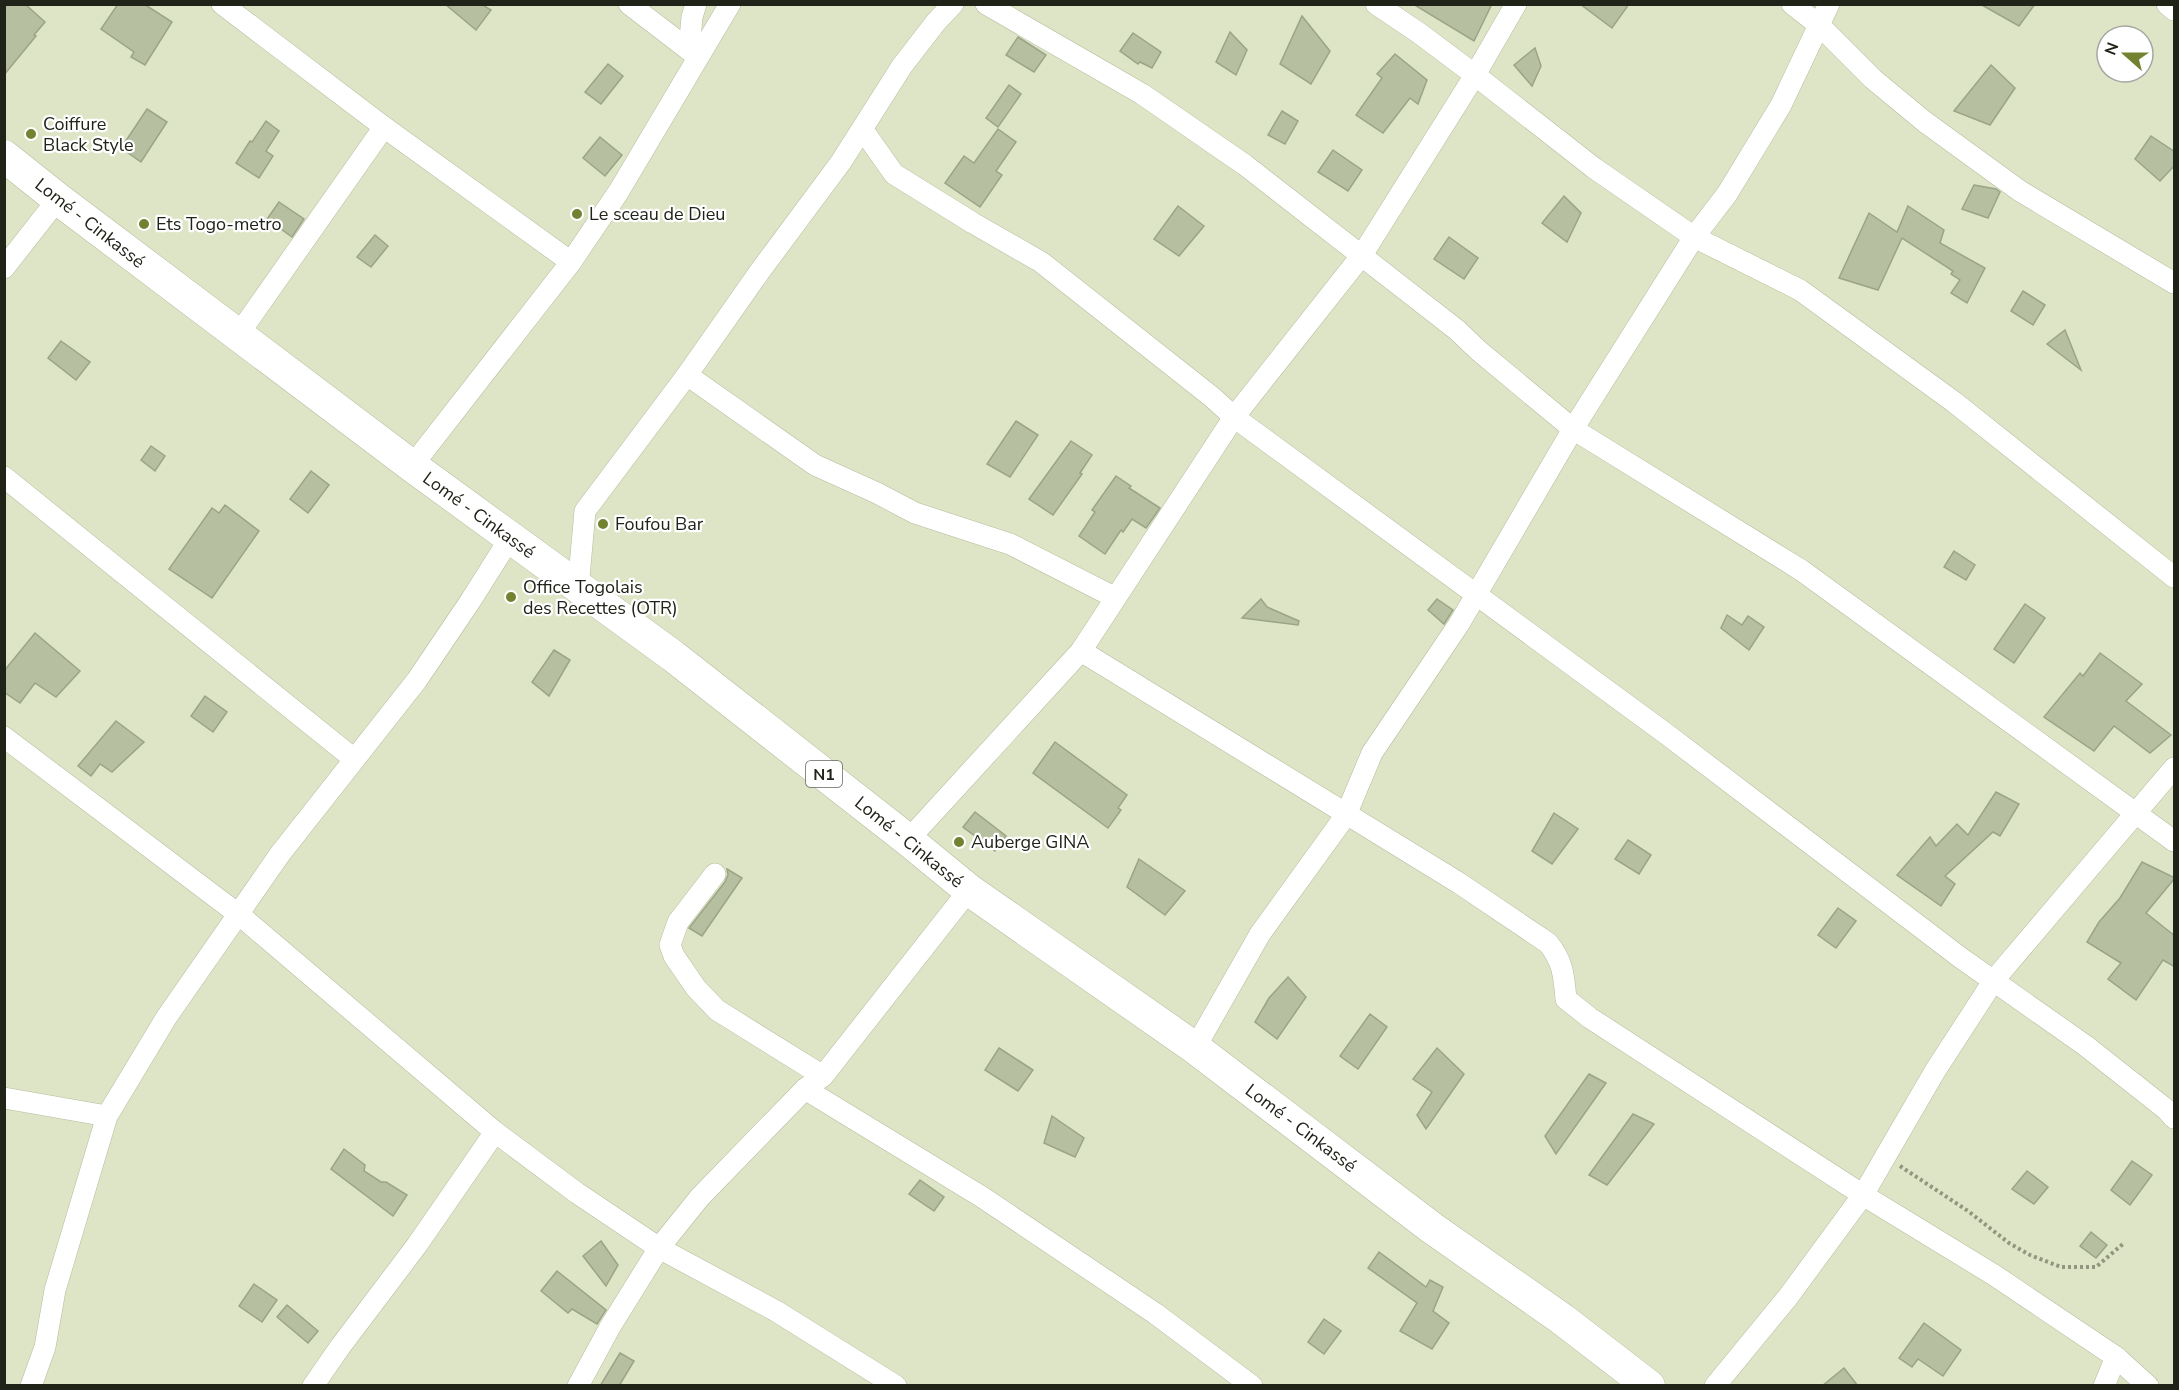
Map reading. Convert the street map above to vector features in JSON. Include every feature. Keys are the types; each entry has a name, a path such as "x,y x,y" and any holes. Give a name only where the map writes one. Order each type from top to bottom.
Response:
{"highway":[{"name":"Lomé - Cinkassé","path":"4,156 58,200 412,466 673,656 969,890 1194,1048 1432,1228 1562,1319 1649,1386"}],"street":[{"path":"222,4 384,127 571,262"},
{"path":"629,4 694,53"},
{"path":"694,53 692,17 696,4"},
{"path":"412,466 571,262 619,191 694,53 730,4"},
{"path":"578,588 585,512 687,375 863,130 902,66 953,4"},
{"path":"986,4 1142,94 1245,165 1457,330 1573,429 1801,570 2175,841"},
{"path":"1376,4 1475,75 1594,168 1694,237 1800,290 1954,402 2175,577"},
{"path":"908,840 1081,651 1114,597 1234,417 1362,255 1475,75 1516,4"},
{"path":"1792,4 1819,26 1873,79 1925,122 2019,191 2175,283"},
{"path":"1194,1048 1260,934 1346,815 1372,753 1459,624 1573,429 1694,237 1727,194 1781,105 1829,4"},
{"path":"2167,4 2175,10"},
{"path":"238,335 384,127"},
{"path":"863,130 894,174 1041,262 1212,397 1234,417 1665,733 1961,958 2086,1046 2175,1118"},
{"path":"4,268 58,200"},
{"path":"687,375 814,465 915,513 1010,544 1114,597"},
{"path":"4,477 354,759"},
{"path":"31,1386 45,1347 55,1290 107,1116 166,1018 238,914 280,854 417,680 510,538"},
{"path":"1081,651 1459,883 1548,943 1558,955 1566,999 1590,1018 1863,1196 1994,1275 2116,1357 2148,1386"},
{"path":"4,737 238,914 495,1132 577,1193 659,1248 776,1311 896,1386"},
{"path":"1715,1386 1788,1297 1863,1196 1935,1071 1994,980 2175,768"},
{"path":"715,874 678,922 670,945 674,956 696,988 717,1010 823,1076"},
{"path":"578,1386 610,1327 659,1248 700,1197 805,1089 823,1076 969,890"},
{"path":"805,1089 982,1197 1156,1314 1252,1386"},
{"path":"4,1098 107,1116"},
{"path":"313,1386 417,1245 495,1132"},
{"path":"2104,1386 2116,1357"}],"path":[{"path":"1885,1156 1968,1211 2009,1243 2030,1255 2061,1267 2096,1267 2124,1243"}],"building":[{"path":"4,4 25,4 45,22 4,75"},
{"path":"118,4 144,4 172,22 145,65 131,57 134,52 101,29"},
{"path":"445,4 481,4 491,10 476,30"},
{"path":"1413,4 1492,4 1474,41"},
{"path":"1580,4 1629,4 1612,28"},
{"path":"1980,4 2035,4 2019,26"},
{"path":"1302,16 1330,51 1311,84 1280,64"},
{"path":"1230,32 1247,50 1236,75 1216,62"},
{"path":"1133,33 1161,52 1152,68 1140,62 1138,64 1120,51"},
{"path":"1018,37 1046,55 1034,72 1006,55"},
{"path":"1535,48 1541,66 1532,86 1514,65"},
{"path":"1395,54 1427,80 1418,104 1410,98 1383,133 1356,115 1382,78 1377,74"},
{"path":"608,64 623,76 601,104 585,92"},
{"path":"1991,65 2015,88 1990,125 1954,111"},
{"path":"1009,85 1021,94 998,127 986,118"},
{"path":"147,109 167,122 141,162 121,148"},
{"path":"1282,111 1298,121 1285,144 1268,135"},
{"path":"266,121 279,131 266,151 273,156 259,178 236,163"},
{"path":"998,129 1016,142 996,171 1002,175 980,207 945,183 964,156 974,163"},
{"path":"2151,136 2175,152 2175,165 2160,181 2135,159"},
{"path":"600,137 622,155 605,176 583,158"},
{"path":"1333,150 1362,170 1348,191 1318,172"},
{"path":"1974,185 1996,189 2000,192 1988,218 1962,209"},
{"path":"1564,196 1581,213 1567,242 1542,223"},
{"path":"279,202 304,219 292,237 267,219"},
{"path":"1178,206 1204,226 1179,256 1154,239"},
{"path":"1908,206 1944,230 1940,243 1985,268 1967,303 1951,293 1960,280 1951,274 1953,271 1902,238 1878,290 1839,278 1869,213 1897,232"},
{"path":"375,235 388,246 371,267 357,257"},
{"path":"1449,237 1478,258 1464,279 1434,259"},
{"path":"2023,291 2045,305 2033,325 2011,311"},
{"path":"2065,330 2081,370 2047,344"},
{"path":"61,341 90,362 76,380 48,358"},
{"path":"1016,421 1038,435 1010,477 987,464"},
{"path":"1071,441 1092,455 1080,473 1082,474 1053,515 1029,499"},
{"path":"151,446 165,456 155,471 141,460"},
{"path":"311,471 329,485 308,513 290,499"},
{"path":"1116,476 1131,486 1129,488 1160,508 1146,528 1132,519 1123,532 1121,530 1105,554 1079,536 1095,512 1092,510"},
{"path":"225,505 259,531 212,598 169,569 212,508 219,513"},
{"path":"1954,551 1975,565 1966,580 1944,567"},
{"path":"1261,599 1267,607 1299,621 1298,625 1242,618"},
{"path":"1437,599 1453,610 1444,624 1428,610"},
{"path":"2025,604 2045,618 2014,663 1994,649"},
{"path":"1727,615 1742,625 1748,616 1764,627 1749,650 1721,628"},
{"path":"35,633 80,671 56,697 35,683 20,703 4,692 4,671"},
{"path":"554,650 570,660 549,696 532,682"},
{"path":"2100,653 2142,684 2126,701 2171,735 2150,753 2114,726 2094,751 2044,717 2080,673 2083,676"},
{"path":"205,696 227,712 213,732 191,716"},
{"path":"116,721 144,742 112,772 100,764 91,776 78,766"},
{"path":"1055,742 1127,795 1118,808 1121,810 1108,828 1033,773"},
{"path":"1996,792 2019,804 2000,836 1993,832 1945,876 1955,884 1941,906 1897,875 1930,837 1936,846 1957,824 1968,835"},
{"path":"975,812 1006,836 995,851 963,827"},
{"path":"1554,813 1578,829 1552,864 1532,851"},
{"path":"1628,840 1651,855 1639,874 1615,859"},
{"path":"1139,859 1185,891 1165,915 1127,887"},
{"path":"2142,862 2175,878 2146,913 2175,936 2175,967 2163,960 2136,1000 2108,979 2121,963 2087,942 2099,922 2120,898"},
{"path":"727,869 742,878 702,936 689,928 725,882 728,875"},
{"path":"1838,908 1856,921 1836,948 1818,935"},
{"path":"1288,977 1306,997 1277,1039 1255,1022 1269,998"},
{"path":"1370,1014 1387,1027 1358,1069 1340,1056"},
{"path":"999,1048 1033,1070 1018,1091 985,1070"},
{"path":"1437,1048 1464,1074 1426,1129 1417,1115 1432,1092 1413,1079"},
{"path":"1589,1074 1606,1083 1556,1154 1545,1136"},
{"path":"1633,1114 1654,1124 1607,1185 1589,1175"},
{"path":"1052,1116 1084,1138 1075,1157 1044,1143"},
{"path":"344,1149 365,1165 364,1171 407,1195 393,1216 331,1169"},
{"path":"2132,1161 2152,1175 2130,1205 2111,1190"},
{"path":"2027,1171 2048,1187 2034,1204 2012,1189"},
{"path":"920,1180 944,1197 934,1211 909,1194"},
{"path":"2091,1232 2107,1245 2096,1258 2080,1246"},
{"path":"601,1241 618,1265 606,1286 583,1256"},
{"path":"1379,1252 1426,1287 1430,1280 1443,1287 1433,1311 1449,1323 1432,1349 1400,1331 1417,1303 1368,1268"},
{"path":"557,1271 606,1310 597,1324 572,1309 568,1313 541,1291"},
{"path":"254,1284 277,1300 262,1322 239,1306"},
{"path":"287,1305 318,1331 308,1343 277,1317"},
{"path":"1324,1319 1341,1331 1324,1354 1308,1342"},
{"path":"1924,1323 1961,1350 1943,1376 1918,1359 1912,1367 1899,1358"},
{"path":"620,1353 634,1361 619,1386 600,1386"},
{"path":"1844,1368 1858,1386 1822,1386"}],"place":[{"name":"Coiffure Black Style","path":"31,134"},
{"name":"Le sceau de Dieu","path":"577,214"},
{"name":"Ets Togo-metro","path":"144,224"},
{"name":"Foufou Bar","path":"603,524"},
{"name":"Office Togolais des Recettes (OTR)","path":"511,597"},
{"name":"Auberge GINA","path":"959,842"}]}
